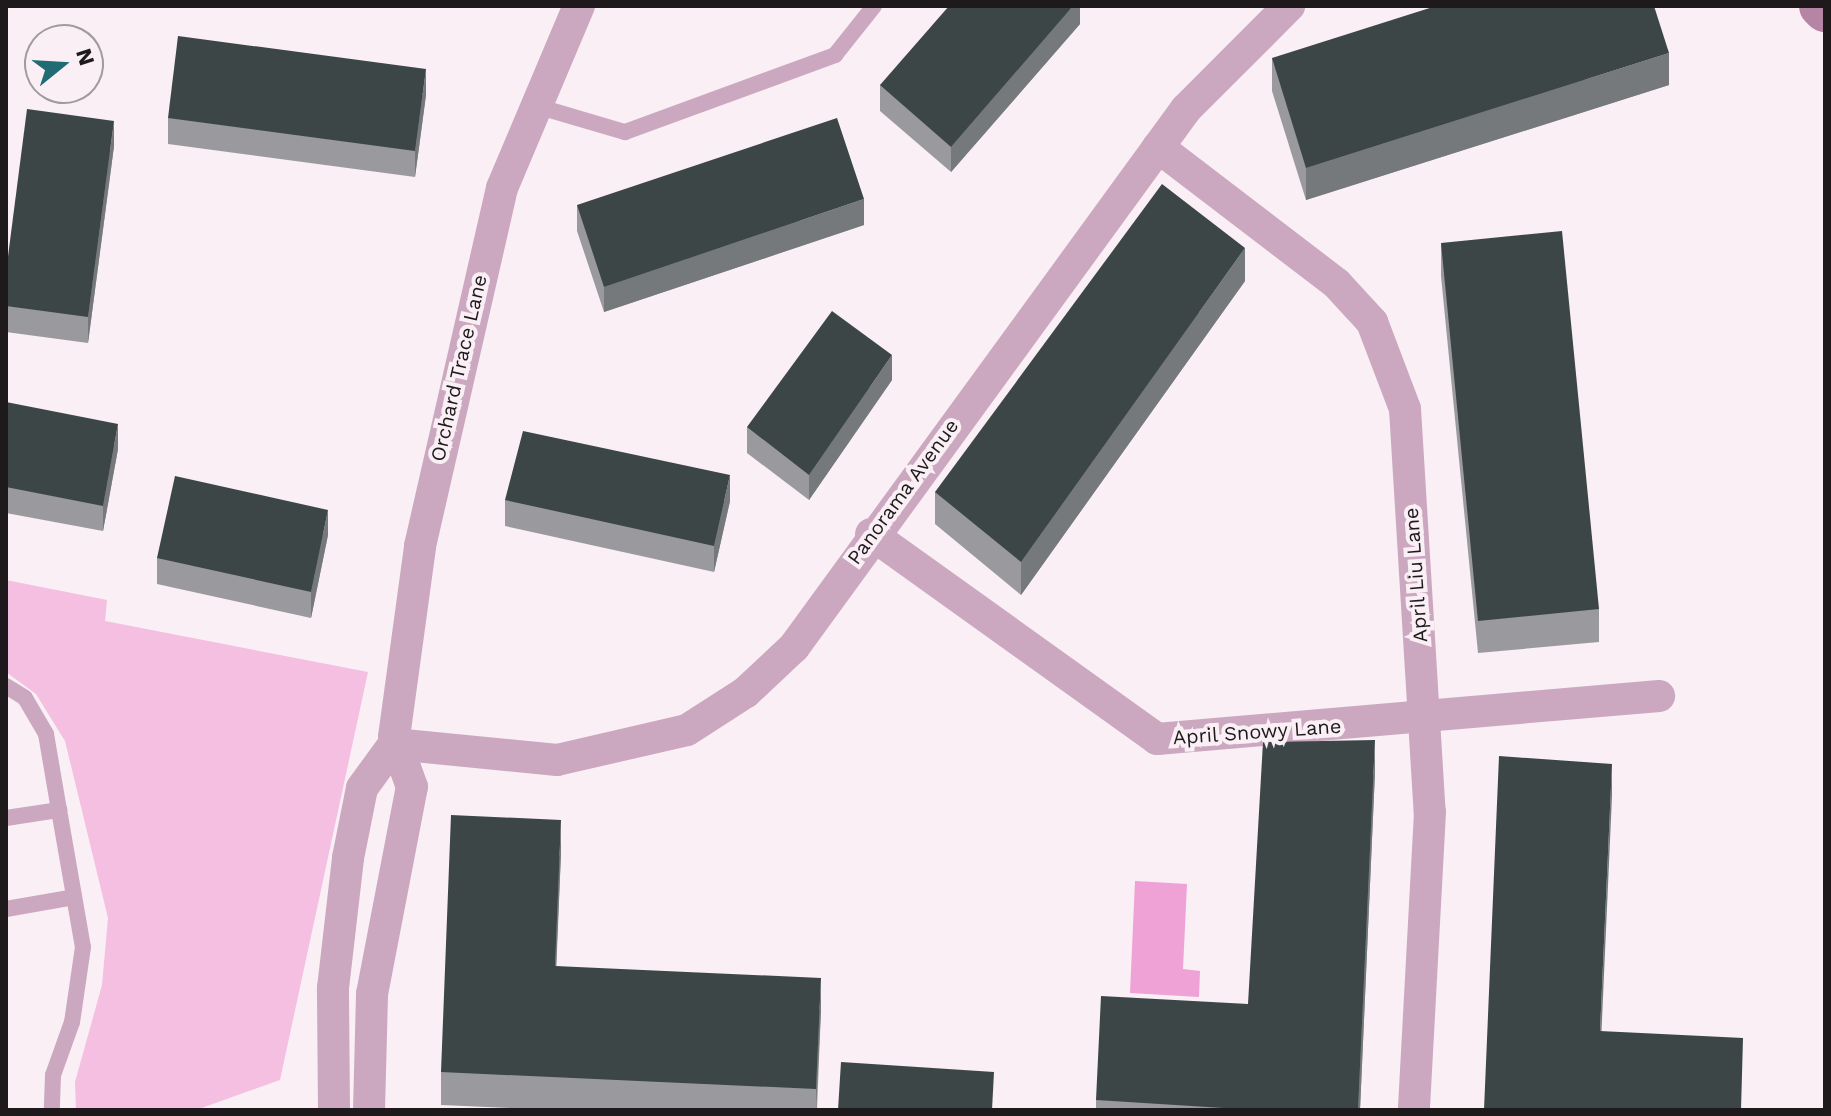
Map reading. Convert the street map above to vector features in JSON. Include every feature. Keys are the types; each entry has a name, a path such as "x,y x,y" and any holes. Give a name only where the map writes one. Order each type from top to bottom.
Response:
{"street":[{"name":"Orchard Trace Lane","path":"334,1110 333,988 348,858 362,788 394,744 420,546 490,235 532,104 579,6"},
{"name":"Panorama Avenue","path":"394,744 557,760 687,730 746,692 794,647 871,534 1158,147 1253,34 1289,6"},
{"name":"April Liu Lane","path":"1158,147 1337,284 1372,322 1392,364 1405,409 1430,812 1414,1110"},
{"name":"April Snowy Lane","path":"871,534 1157,739 1659,696"},
{"path":"369,1110 372,994 412,787 394,744"}],"lane":[{"path":"532,104 625,132 835,55 874,6"},
{"path":"6,686 25,698 46,734 83,947 72,1022 53,1075 52,1110"},
{"path":"6,818 59,810"},
{"path":"6,909 74,897"}],"shaded area":[{"path":"6,580 107,600 105,621 368,672 280,1080 196,1110 76,1110 75,1082 102,985 108,918 65,741 36,694 6,672"},
{"path":"1135,881 1187,884 1183,969 1200,971 1199,997 1130,993"}],"building":[{"path":"949,6 1073,6 951,147 880,85"},
{"path":"1436,6 1654,6 1669,53 1306,168 1272,58"},
{"path":"178,36 426,69 415,151 168,118"},
{"path":"27,109 114,121 88,317 6,306 6,272"},
{"path":"837,118 864,199 604,287 577,205"},
{"path":"1162,184 1245,248 1021,562 935,492"},
{"path":"1562,231 1599,609 1478,621 1441,243"},
{"path":"832,311 892,355 809,475 747,427"},
{"path":"6,402 118,424 103,506 6,487"},
{"path":"523,431 730,475 714,546 505,500"},
{"path":"175,476 328,510 311,592 157,558"},
{"path":"1375,740 1358,1110 1255,1110 1096,1100 1101,996 1248,1004 1263,742"},
{"path":"1499,756 1612,764 1600,1031 1743,1038 1741,1110 1484,1110"},
{"path":"451,815 561,820 555,966 821,978 816,1089 441,1072"},
{"path":"841,1062 994,1072 992,1110 838,1110"}]}
